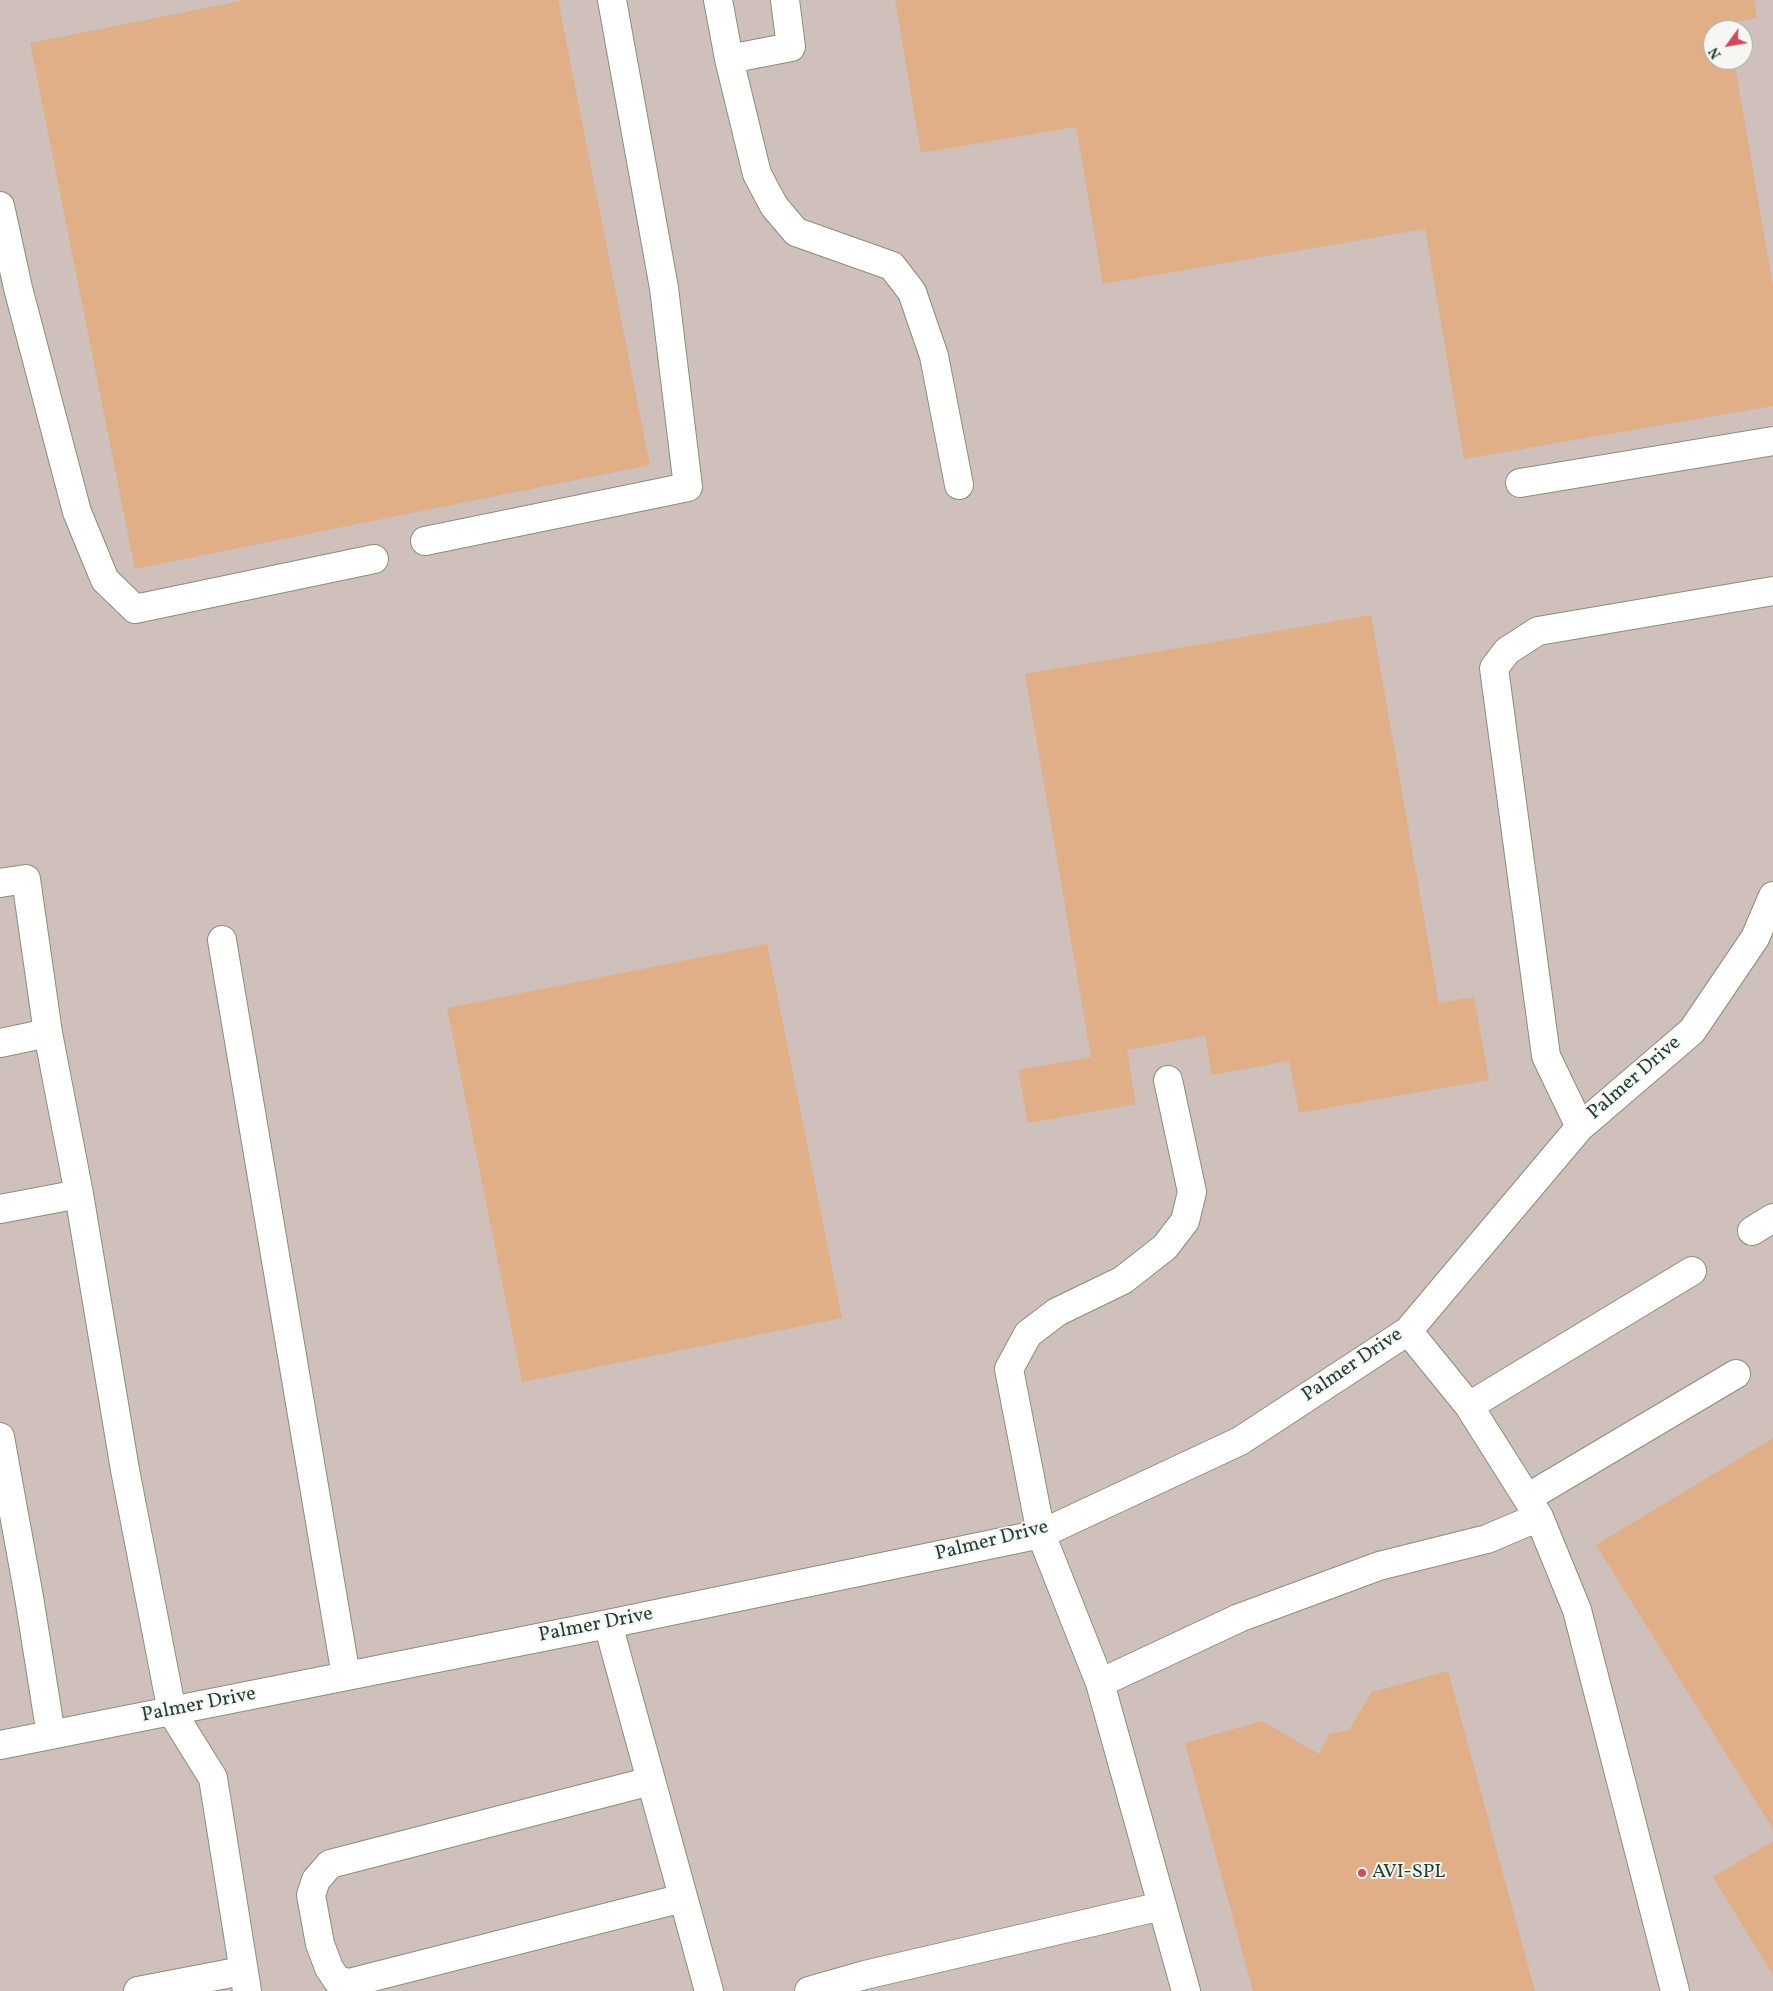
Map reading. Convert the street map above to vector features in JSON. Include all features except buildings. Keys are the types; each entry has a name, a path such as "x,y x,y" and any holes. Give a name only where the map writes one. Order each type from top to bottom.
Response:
{"street":[{"path":"425,541 688,486 664,288 612,0"},
{"path":"718,0 729,59 757,174 774,206 796,232 892,266 912,292 934,356 958,485"},
{"path":"729,59 790,47 785,0"},
{"path":"0,206 18,288 76,512 105,580 135,609 374,559"},
{"path":"1520,482 1773,441"},
{"path":"1580,1127 1546,1056 1494,668 1507,651 1538,631 1773,591"},
{"path":"0,883 26,879 48,1033 79,1194 125,1470 172,1712 213,1778 223,1832 244,1981 138,1991"},
{"name":"Palmer Drive","path":"0,1745 608,1624 1041,1534 1240,1441 1408,1331 1580,1127 1692,1031 1755,938 1773,896"},
{"path":"222,940 346,1676"},
{"path":"0,1043 48,1033"},
{"path":"1168,1080 1192,1192 1185,1221 1165,1247 1123,1280 1058,1312 1028,1334 1009,1369 1041,1534 1100,1683 1186,1991"},
{"path":"0,1209 79,1194"},
{"path":"1470,1406 1692,1271"},
{"path":"1408,1331 1470,1406 1533,1508 1577,1610 1675,1991"},
{"path":"1100,1683 1248,1614 1379,1566 1487,1539 1736,1374"},
{"path":"0,1437 29,1597 51,1735"},
{"path":"608,1624 709,1991"},
{"path":"650,1780 330,1864 316,1880 311,1896 320,1944 328,1968 336,1980 349,1983 683,1898"},
{"path":"809,1991 866,1975 1162,1906"}],"shaded area":[{"path":"0,0 1773,0 1773,1991 0,1991"}],"place":[{"name":"AVI-SPL","path":"1362,1873"}]}
